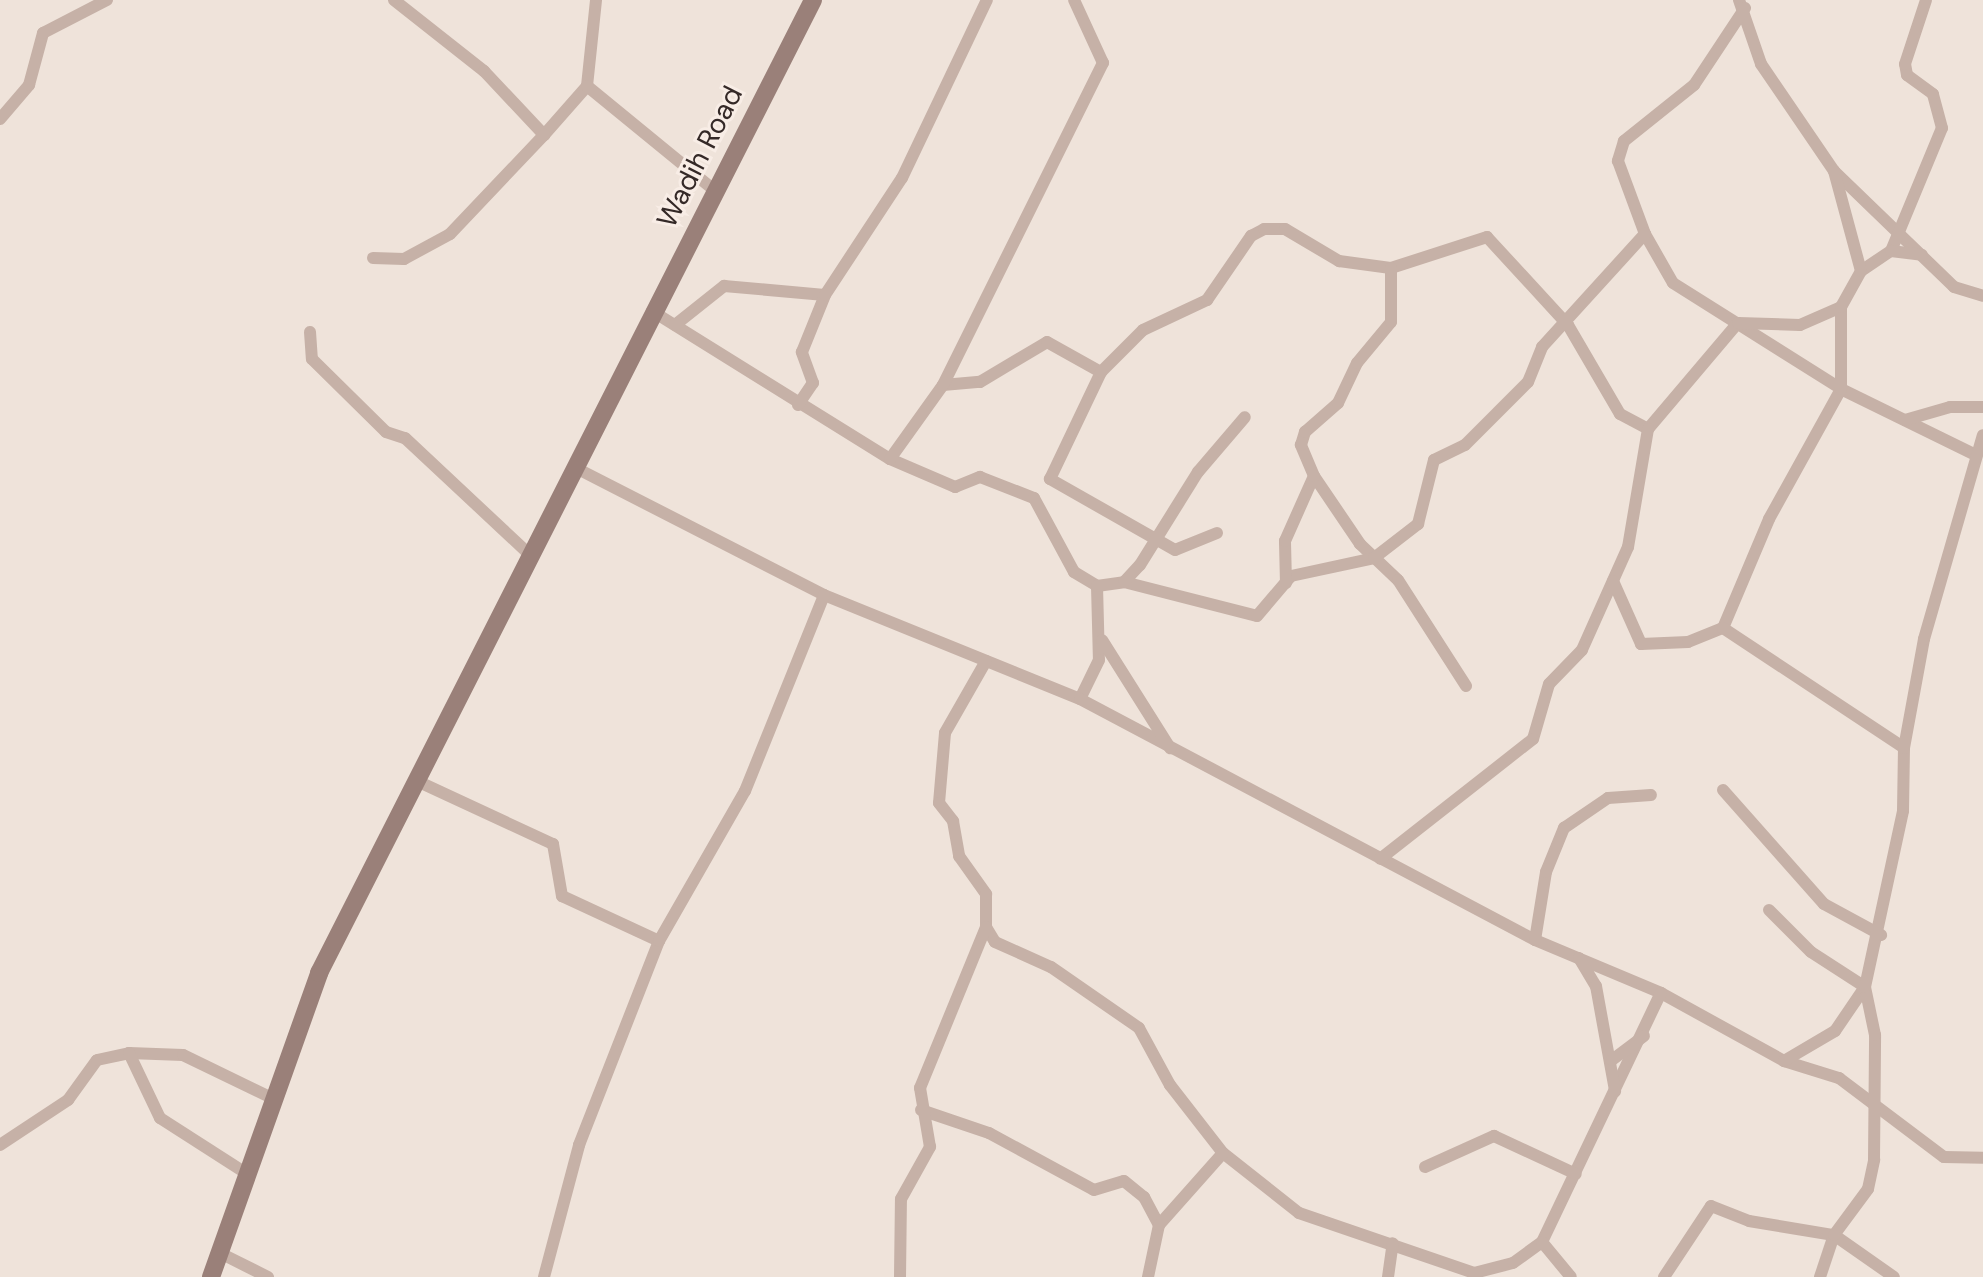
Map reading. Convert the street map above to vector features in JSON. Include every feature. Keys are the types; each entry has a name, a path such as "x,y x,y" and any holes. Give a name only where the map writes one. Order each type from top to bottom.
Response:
{"street":[{"path":"0,119 29,85 43,33 107,0"},
{"path":"394,0 484,71 544,135"},
{"path":"373,258 404,259 450,234 587,86 596,0"},
{"name":"Wadih Road","path":"211,1277 244,1172 319,973 652,311 813,0"},
{"path":"798,405 813,383 802,352 825,295 902,178 987,0"},
{"path":"890,459 943,385 1103,63 1074,0"},
{"path":"1613,581 1641,644 1688,642 1723,628 1769,519 1841,389 1841,307 1861,271 1891,251 1902,231 1942,128 1933,94 1907,75 1905,64 1926,0"},
{"path":"1742,4 1761,64 1834,171 1902,231 1954,287 1983,296"},
{"path":"1742,4 1694,85 1624,141 1618,161 1645,234 1673,283 1841,389 1976,455"},
{"path":"587,86 714,190"},
{"path":"1834,171 1861,271"},
{"path":"1034,498 1050,479 1101,372 1143,330 1207,300 1251,236 1264,229 1285,229 1339,261 1391,268 1487,237 1568,325 1613,405 1648,429"},
{"path":"652,311 798,405 890,459 955,487 980,477 1034,498 1074,572 1097,586 1124,582 1257,616 1286,583 1300,573 1337,572 1374,558 1418,524 1434,460 1465,445 1520,391 1542,347 1568,325 1645,234"},
{"path":"1891,251 1922,255"},
{"path":"1391,268 1391,322 1357,363 1338,403 1305,432 1301,445 1314,476 1374,558 1398,580 1466,686"},
{"path":"675,325 724,286 825,295"},
{"path":"1738,323 1800,325 1841,307"},
{"path":"1380,859 1533,739 1549,684 1582,650 1613,581 1645,477 1648,429 1738,323"},
{"path":"310,332 312,359 386,432 405,438 529,554"},
{"path":"943,385 980,382 1047,342 1101,372"},
{"path":"1905,420 1950,407 1983,407"},
{"path":"1124,582 1154,543 1198,472 1245,417"},
{"path":"1784,1061 1835,1031 1865,987 1881,935 1903,811 1904,748 1924,639 1976,478 1976,455 1983,435"},
{"path":"574,467 824,595 1080,699 1535,940 1661,993 1784,1061 1871,1096 1944,1157 1983,1158"},
{"path":"1286,583 1285,541 1314,476"},
{"path":"1050,479 1154,543 1175,550 1217,533"},
{"path":"1080,699 1102,640 1097,586"},
{"path":"544,1277 579,1145 659,941 745,791 824,595"},
{"path":"1723,628 1904,748"},
{"path":"1102,640 1171,749"},
{"path":"900,1277 901,1199 930,1147 921,1110 926,1067 986,927 986,894 959,856 953,821 939,803 945,733 986,661"},
{"path":"417,781 553,844 562,896 659,941"},
{"path":"1723,790 1824,904 1881,935"},
{"path":"1535,940 1546,872 1564,828 1608,798 1651,795"},
{"path":"1769,910 1811,952 1865,987 1875,1035 1868,1189 1834,1235 1820,1277"},
{"path":"986,927 995,942 1051,967 1139,1028 1170,1085 1223,1153 1299,1213 1474,1273 1495,1272 1542,1242 1615,1091 1646,1035 1661,993"},
{"path":"1579,958 1596,986 1612,1060 1615,1091"},
{"path":"1612,1060 1646,1035"},
{"path":"0,1145 68,1100 97,1060 129,1053 183,1055 272,1098"},
{"path":"129,1053 160,1118 244,1172"},
{"path":"921,1110 989,1133 1094,1190 1124,1181 1144,1197 1159,1225"},
{"path":"1425,1167 1494,1136 1576,1174"},
{"path":"1148,1277 1159,1225 1223,1153"},
{"path":"1664,1277 1711,1206 1749,1221 1834,1235 1894,1277"},
{"path":"1542,1242 1569,1276"},
{"path":"1388,1277 1393,1243"},
{"path":"218,1252 268,1277"}]}
